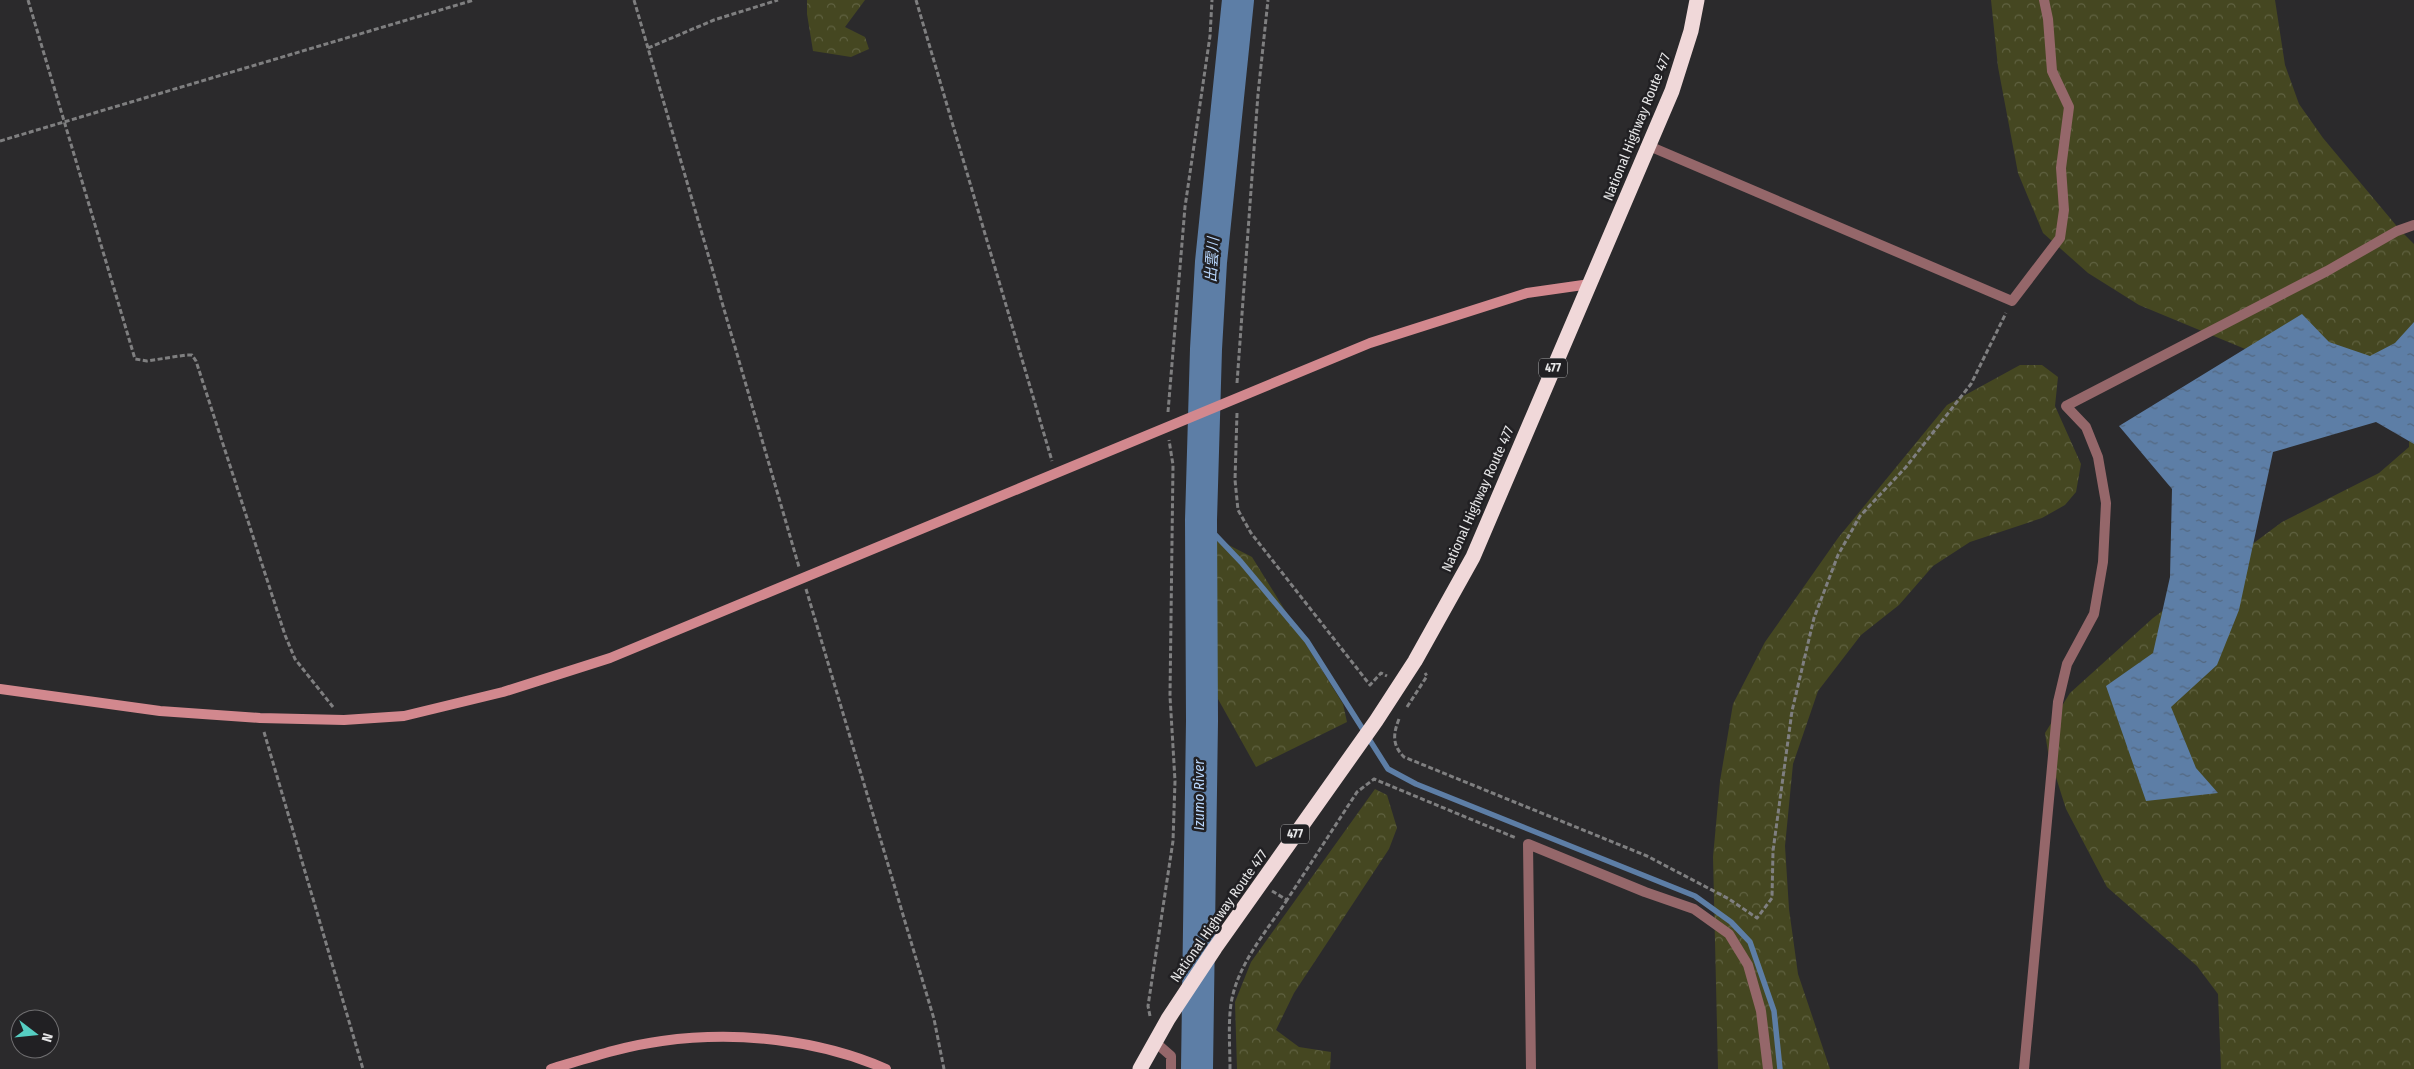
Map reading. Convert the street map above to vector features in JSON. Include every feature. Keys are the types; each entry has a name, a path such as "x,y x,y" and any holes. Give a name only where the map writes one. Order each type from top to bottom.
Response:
{"highway":[{"name":"National Highway Route 477","path":"1140,1069 1168,1019 1259,884 1356,750 1415,661 1472,557 1672,91 1691,31 1697,0"}],"street":[{"path":"1649,146 2012,301 2060,238 2064,210 2061,168 2068,107 2052,72 2048,19 2044,0"},
{"path":"2024,1069 2058,702 2067,664 2094,614 2103,562 2106,503 2098,457 2086,427 2066,406 2327,271 2397,231 2414,225"},
{"path":"0,689 160,711 260,718 344,720 404,716 512,690 610,658 1370,343 1528,293 1590,284"},
{"path":"1531,1069 1528,844 1645,892 1694,909 1729,934 1748,965 1761,1011 1768,1069"},
{"path":"552,1069 611,1052 661,1041 704,1037 788,1041 833,1052 886,1069"},
{"path":"1155,1042 1171,1056 1171,1069"}],"path":[{"path":"28,0 135,358 147,361 192,355 196,361 285,635 295,659 344,720"},
{"path":"0,140 474,0"},
{"path":"634,0 802,577 934,1019 944,1069"},
{"path":"648,48 714,20 778,0"},
{"path":"916,0 1056,474"},
{"path":"1155,1042 1148,1006 1156,941 1173,841 1175,781 1170,696 1174,465 1171,426 1185,207 1210,36 1212,0"},
{"path":"1268,0 1258,94 1237,383 1235,480 1238,510 1251,533 1370,685 1381,673 1400,684"},
{"path":"1415,661 1427,676 1398,720 1393,739 1398,751 1404,757 1647,856 1730,899 1757,918 1772,898 1773,851 1792,711 1814,618 1838,555 1860,516 1906,467 1970,384 2012,301"},
{"path":"260,718 363,1069"},
{"path":"1230,1069 1231,1005 1243,967 1357,792 1374,779 1495,828 1528,844"},
{"path":"1259,884 1287,900"}],"green space":[{"path":"807,0 865,0 845,27 865,37 869,49 851,57 813,51 807,14"},
{"path":"1991,0 2275,0 2285,65 2299,104 2323,138 2400,230 2414,244 2414,1069 2221,1069 2218,994 2197,966 2107,887 2066,809 2048,752 2045,733 2070,693 2153,618 2282,522 2379,473 2409,447 2409,417 2139,305 2088,273 2043,233 2018,173 1998,67"},
{"path":"2020,365 2042,365 2058,377 2055,406 2081,464 2076,492 2065,505 2042,518 1970,542 1933,566 1899,605 1861,635 1818,691 1793,764 1785,846 1789,909 1798,974 1830,1069 1718,1069 1713,857 1720,781 1733,704 1765,642 1838,538 1947,405"},
{"path":"1215,538 1252,557 1343,704 1347,722 1256,767 1218,699 1214,662"},
{"path":"1375,789 1387,795 1397,828 1389,849 1294,993 1276,1030 1299,1047 1331,1052 1330,1069 1237,1069 1235,1002 1251,962"}],"water":[{"path":"2302,314 2329,342 2370,356 2395,343 2414,322 2414,444 2376,422 2273,452 2239,610 2217,665 2171,707 2196,768 2218,793 2146,801 2106,686 2153,653 2170,577 2172,489 2119,426"}],"waterway":[{"name":"Izumo River","path":"1197,1069 1202,721 1201,520 1206,349 1211,262 1238,0"},
{"path":"1201,520 1241,562 1307,641 1388,769 1416,784 1695,896 1731,922 1750,942 1774,1011 1780,1069"}],"water label":[{"name":"出雲川","path":"1212,260"}]}
